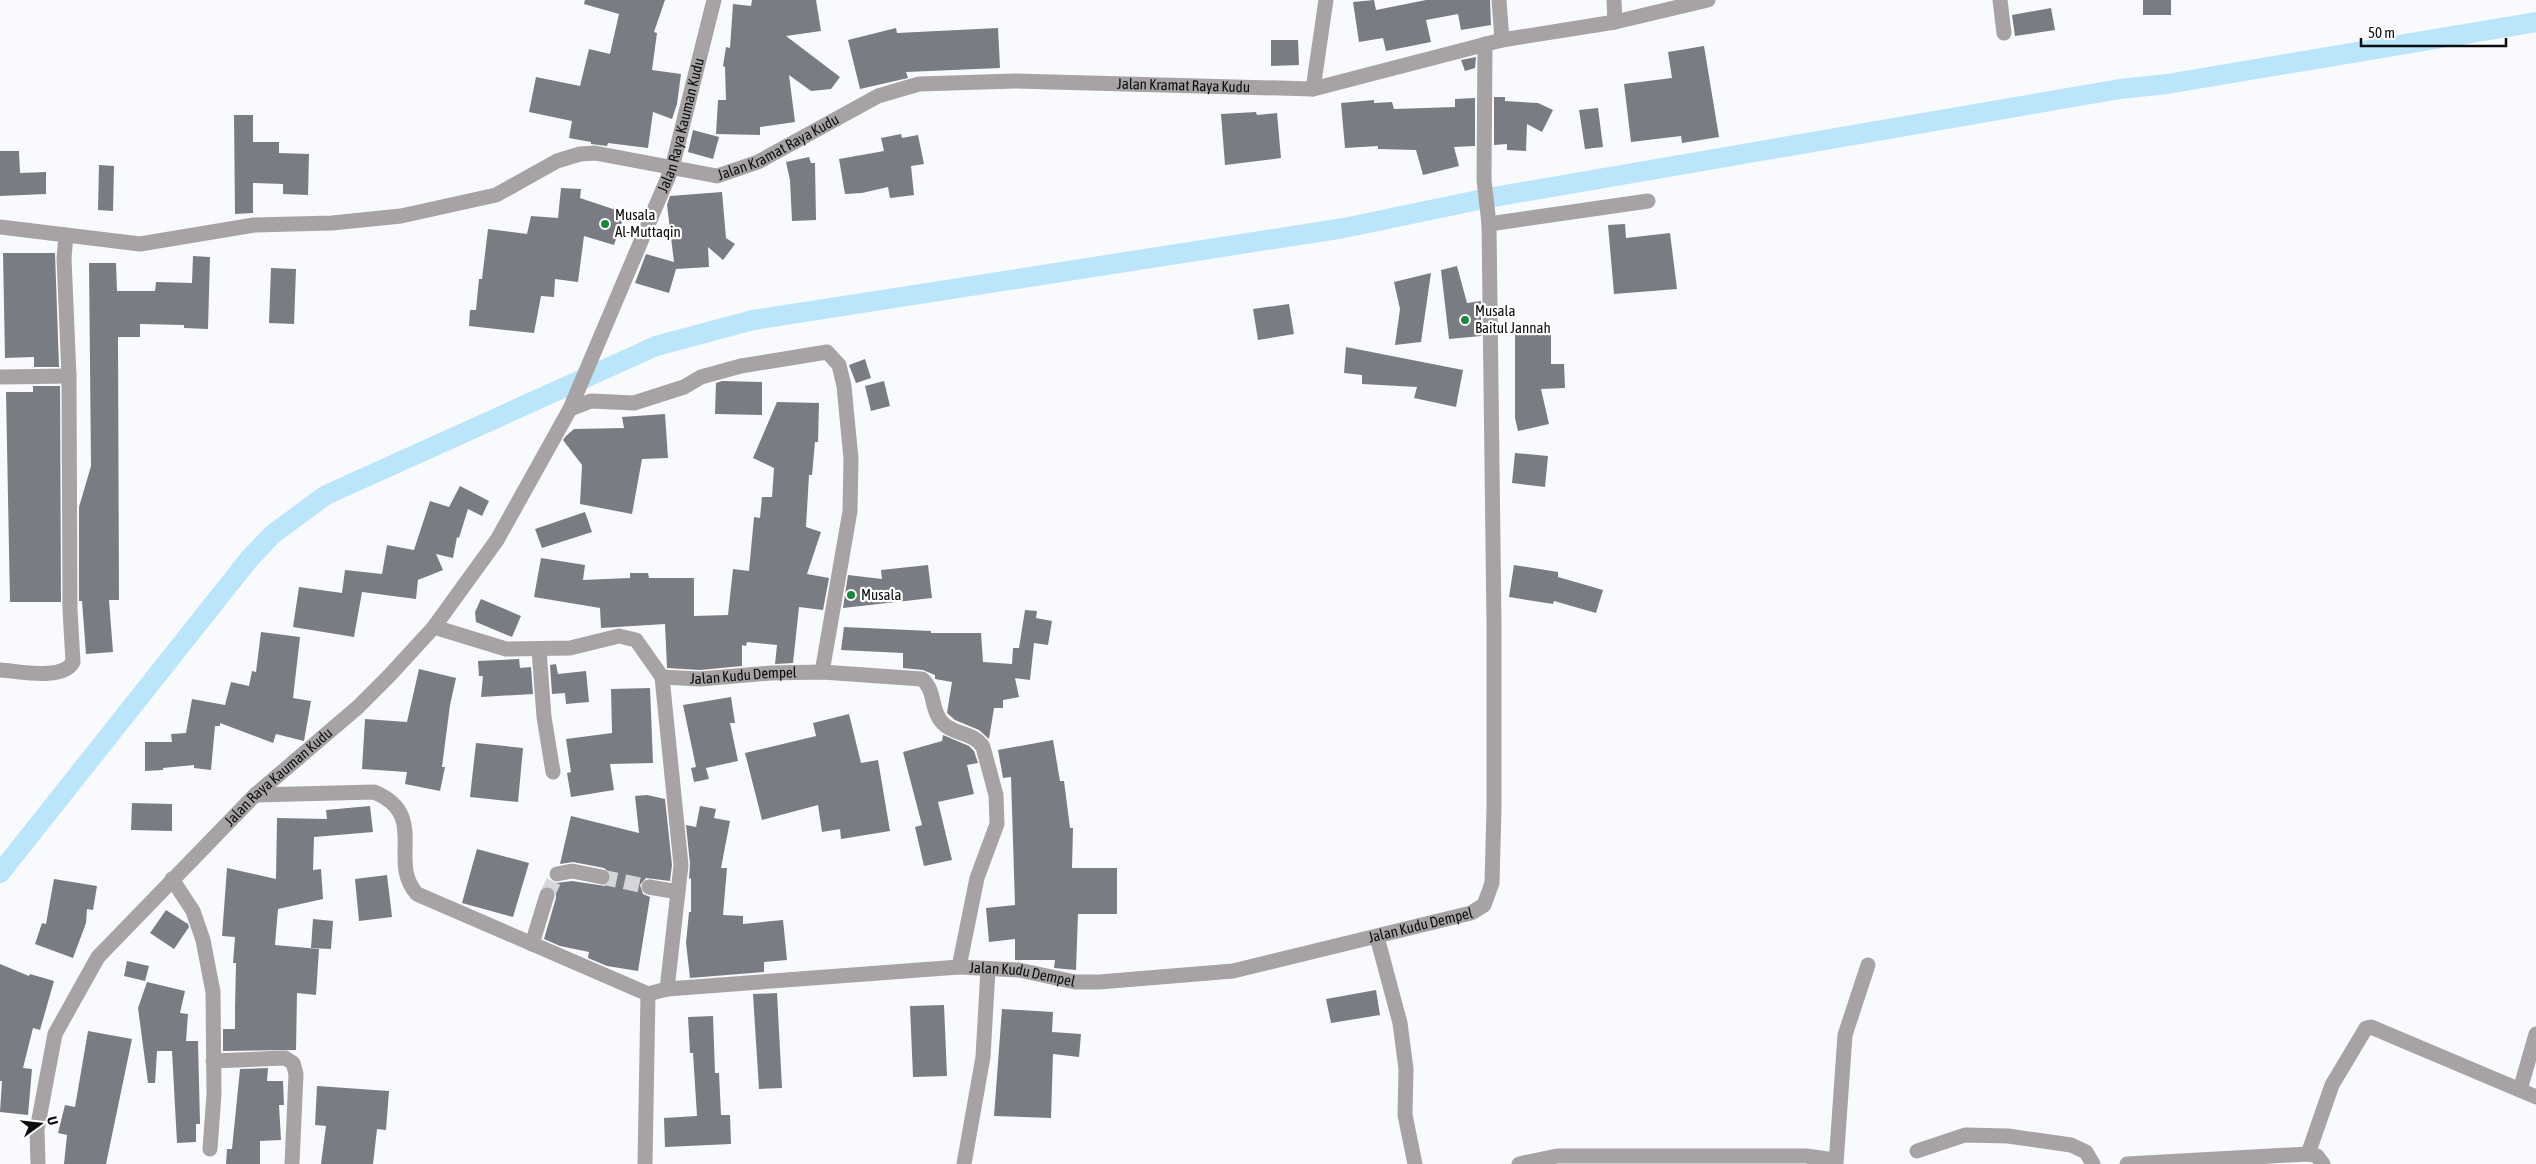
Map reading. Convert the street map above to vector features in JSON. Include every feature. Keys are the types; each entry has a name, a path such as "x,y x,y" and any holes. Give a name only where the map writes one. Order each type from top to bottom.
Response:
{"street":[{"name":"Jalan Raya Kauman Kudu","path":"38,1164 37,1130 55,1034 98,957 254,795 358,707 434,627 497,540 570,408 672,168 714,0"},
{"path":"1313,89 1326,0"},
{"path":"1499,0 1502,40"},
{"path":"1614,0 1615,22"},
{"name":"Jalan Kramat Raya Kudu","path":"0,227 140,244 254,225 332,222 401,216 496,195 557,161 580,154 595,153 717,176 731,173 758,162 878,96 919,84 1015,82 1313,89 1502,40 1615,22 1708,0"},
{"path":"2000,0 2004,33"},
{"name":"Jalan Kudu Dempel","path":"662,677 700,679 771,673 822,672 922,679 932,693 940,721 946,726 978,740 983,747 996,795 997,824 977,878 959,967 1037,973 1075,982 1233,971 1447,920 1471,913 1484,905 1492,883 1494,624 1488,217 1484,180 1485,44"},
{"path":"1488,217 1648,201"},
{"path":"0,670 59,673 70,667 73,662 70,610 69,376 64,258 66,234"},
{"path":"570,408 591,401 634,402 684,387 700,377 741,366 827,352 839,365 844,386 851,458 850,511 822,672"},
{"path":"0,377 69,376"},
{"path":"434,627 506,649 539,650 578,647 619,636 636,640 662,677 680,845 678,892 667,989"},
{"path":"539,650 544,717 553,772"},
{"path":"254,795 374,792 390,799 401,814 405,829 406,875 409,886 417,894 648,994 667,989 959,967"},
{"path":"557,874 572,871 602,877"},
{"path":"172,880 193,911 203,940 213,992 214,1102 210,1149"},
{"path":"649,887 678,892"},
{"path":"532,944 547,895"},
{"path":"1377,937 1400,1024 1406,1069 1405,1115 1415,1164"},
{"path":"1519,1164 1557,1156 1806,1156 1836,1162 1845,1035 1868,965"},
{"path":"964,1164 983,1058 988,969"},
{"path":"645,1164 648,994"},
{"path":"2308,1154 2332,1086 2366,1028 2371,1027 2536,1097"},
{"path":"2520,1090 2536,1034"},
{"path":"214,1061 285,1058 294,1064 296,1074 292,1164"},
{"path":"1917,1151 1965,1135 2008,1136 2071,1145 2086,1152 2093,1164"},
{"path":"2126,1164 2308,1154 2317,1156 2323,1164"}],"building":[{"path":"585,0 665,0 654,32 657,33 652,70 681,74 677,104 672,119 653,112 648,148 608,143 607,146 591,144 591,142 569,138 572,121 529,112 536,77 580,86 589,49 610,54 619,14 584,4"},
{"path":"752,0 816,0 821,31 786,36 840,77 831,89 811,91 789,75 795,122 760,127 760,135 716,134 718,100 726,100 725,67 723,66 726,47 730,48 733,4 751,6"},
{"path":"1374,0 1376,10 1426,0 1490,0 1491,25 1461,30 1458,14 1426,20 1431,42 1386,51 1383,38 1359,42 1353,2"},
{"path":"2143,0 2171,0 2171,15 2143,15"},
{"path":"2051,8 2055,30 2015,36 2012,15"},
{"path":"896,28 897,33 998,28 1000,68 906,72 908,78 860,89 848,40"},
{"path":"1271,40 1298,40 1299,65 1271,66"},
{"path":"1704,46 1719,137 1682,143 1681,136 1631,142 1624,84 1672,78 1668,52"},
{"path":"1476,57 1475,68 1465,71 1461,60"},
{"path":"1494,97 1505,97 1505,101 1538,103 1553,110 1542,132 1527,124 1526,151 1507,150 1507,144 1494,145"},
{"path":"1475,98 1475,146 1454,147 1459,166 1423,175 1416,150 1378,149 1378,146 1345,148 1341,103 1374,100 1374,103 1392,102 1394,109 1455,107 1455,99"},
{"path":"1598,108 1603,147 1585,149 1579,110"},
{"path":"1256,112 1257,115 1277,113 1281,158 1225,165 1221,114"},
{"path":"234,115 253,115 253,142 279,142 279,153 309,154 308,195 283,194 283,184 253,183 253,213 235,214"},
{"path":"693,130 719,137 713,159 688,152"},
{"path":"901,134 902,138 918,135 924,164 911,166 914,195 890,198 888,187 862,193 845,194 839,159 884,151 881,138"},
{"path":"0,151 19,151 20,173 46,172 46,194 0,196"},
{"path":"809,157 811,163 815,163 816,220 792,221 790,180 786,162"},
{"path":"99,165 114,166 113,211 98,210"},
{"path":"561,188 581,189 580,198 625,213 614,245 584,236 578,282 555,279 554,297 541,296 534,333 469,326 470,310 476,310 479,279 482,279 488,229 527,234 531,216 558,218"},
{"path":"722,192 726,238 735,244 723,260 708,247 709,267 676,269 669,293 635,283 646,254 674,262 667,205 670,196"},
{"path":"1625,224 1626,238 1670,233 1677,289 1614,294 1608,225"},
{"path":"3,253 55,253 59,367 34,367 34,357 5,358"},
{"path":"193,256 210,257 208,329 184,328 184,325 140,324 140,337 118,337 119,600 109,600 113,652 86,654 82,601 79,601 79,507 91,466 89,263 116,263 117,291 155,291 156,282 192,283"},
{"name":"Musala Baitul Jannah","path":"1457,266 1467,303 1481,301 1481,336 1449,339 1441,270"},
{"path":"271,268 296,269 294,324 269,323"},
{"path":"1431,273 1421,342 1395,345 1400,309 1394,282"},
{"path":"1289,304 1294,334 1258,340 1253,309"},
{"path":"1515,325 1551,326 1551,364 1564,364 1565,388 1541,389 1549,424 1518,431 1515,418"},
{"path":"1346,347 1463,370 1456,407 1414,398 1417,387 1362,384 1362,375 1344,373"},
{"path":"865,359 871,378 856,383 849,365"},
{"path":"722,381 762,382 762,415 715,414 716,383"},
{"path":"884,381 890,406 871,411 865,386"},
{"path":"33,386 60,386 61,602 10,602 6,392 33,392"},
{"path":"777,402 819,403 818,442 815,442 812,475 809,475 806,527 821,532 807,574 829,578 823,610 799,607 793,663 775,664 777,645 747,642 746,646 742,645 742,666 700,670 667,668 665,624 601,628 600,608 534,597 541,558 585,565 583,580 630,578 630,573 648,573 649,578 694,578 694,616 728,615 733,569 749,571 754,517 760,518 762,497 772,497 774,468 753,458"},
{"path":"665,414 668,458 642,459 632,514 580,504 582,465 563,440 566,436 574,429 624,428 622,417"},
{"path":"1515,453 1548,456 1545,487 1512,483"},
{"path":"460,486 489,501 482,516 468,509 459,538 457,537 453,558 436,554 443,570 418,580 416,599 362,592 354,637 293,627 299,587 342,593 345,570 382,574 387,545 414,550 430,501 449,507"},
{"path":"585,512 592,532 542,548 535,529"},
{"path":"928,565 932,598 843,608 848,575 882,579 881,570"},
{"path":"1514,565 1558,572 1558,577 1603,590 1596,613 1554,601 1553,604 1509,597"},
{"path":"481,599 521,616 512,637 476,622 475,612"},
{"path":"1025,610 1037,611 1036,618 1052,621 1048,645 1034,643 1030,680 1015,678 1019,697 1003,700 1003,708 994,708 989,739 979,730 955,720 947,713 952,682 935,679 935,675 923,670 903,668 903,653 841,650 844,627 931,631 931,633 981,633 983,662 1012,664 1013,648 1019,648"},
{"path":"261,632 300,637 293,698 311,701 304,741 276,734 273,743 220,723 220,726 215,726 211,770 194,768 194,765 145,771 145,742 172,742 171,734 186,733 192,699 225,705 231,682 249,686 252,671 256,672"},
{"path":"519,659 520,668 531,667 533,694 481,697 483,676 479,676 478,661"},
{"path":"556,664 558,674 586,671 589,702 566,704 565,693 552,694 550,665"},
{"path":"419,669 456,678 450,705 442,767 445,767 440,791 405,784 407,772 362,769 365,719 407,722"},
{"path":"650,688 653,763 610,764 614,790 571,797 567,773 571,772 566,739 612,733 611,689"},
{"path":"731,697 735,723 730,723 738,761 706,768 709,779 694,782 691,768 696,767 683,705"},
{"path":"849,714 861,763 878,760 890,831 841,839 840,829 822,832 818,805 762,820 745,753 816,736 813,723"},
{"path":"943,735 969,746 974,751 978,763 967,765 974,794 938,802 952,860 924,866 915,827 922,825 903,752 942,741"},
{"path":"1053,740 1060,781 1064,781 1070,828 1073,828 1072,868 1117,868 1117,914 1078,914 1076,970 1054,968 1055,960 1015,960 1015,939 989,942 986,908 1015,905 1011,777 1003,778 998,750"},
{"path":"476,743 523,748 518,802 470,797"},
{"path":"647,795 665,799 672,865 670,881 646,878 640,885 643,894 650,897 638,971 607,966 588,958 589,952 560,946 544,939 556,898 556,883 572,881 605,886 611,879 611,874 604,868 573,862 560,864 571,816 639,833 635,796"},
{"path":"132,803 172,804 172,831 131,830"},
{"path":"370,806 373,832 314,837 313,870 321,869 323,899 278,909 275,945 319,949 316,995 297,993 296,1050 223,1051 223,1029 235,1029 236,963 233,963 235,937 222,936 227,868 276,879 277,818 327,819 326,810"},
{"path":"700,806 716,809 714,818 730,821 721,868 727,868 723,915 743,916 743,924 783,920 787,960 764,962 764,972 690,978 686,943 689,912 691,912 691,878 689,879 690,864 686,825 696,827"},
{"path":"477,849 529,863 513,917 462,903"},
{"path":"387,875 392,917 359,921 355,879"},
{"path":"54,879 97,886 93,910 87,909 86,923 73,958 35,944 42,923 46,924"},
{"path":"166,910 188,924 189,927 174,949 150,933"},
{"path":"313,919 333,921 331,949 311,948"},
{"path":"127,961 149,966 145,981 124,976"},
{"path":"0,964 29,976 30,974 54,981 40,1030 33,1028 23,1068 32,1069 28,1115 0,1112 2,1081 0,1081"},
{"path":"147,982 185,991 180,1013 188,1014 186,1041 198,1041 200,1124 196,1124 196,1142 177,1143 172,1051 157,1051 155,1083 148,1083 138,1008"},
{"path":"1376,990 1380,1015 1331,1023 1326,999"},
{"path":"777,993 782,1088 759,1089 753,994"},
{"path":"944,1005 947,1076 913,1077 910,1006"},
{"path":"1002,1009 1053,1012 1052,1032 1081,1034 1079,1057 1053,1054 1051,1118 994,1116"},
{"path":"713,1016 715,1073 719,1073 721,1115 730,1115 731,1144 665,1147 664,1118 697,1116 693,1053 690,1053 688,1017"},
{"path":"88,1031 132,1039 106,1164 64,1164 67,1135 58,1133 65,1105 75,1107"},
{"path":"268,1068 267,1081 283,1081 284,1105 279,1105 281,1140 260,1141 260,1164 226,1164 227,1149 232,1149 240,1069"},
{"path":"317,1086 389,1091 386,1130 377,1129 373,1164 321,1164 326,1126 315,1125"}],"waterway":[{"path":"0,873 250,558 273,534 326,495 656,346 753,320 1344,228 1488,198 2120,89 2167,84 2536,22"}],"tunnel":[{"path":"547,895 557,874"},
{"path":"602,877 649,887"}],"place":[{"name":"Musala Al-Muttaqin","path":"605,224"},
{"name":"Musala Baitul Jannah","path":"1465,320"},
{"name":"Musala","path":"851,595"}]}
